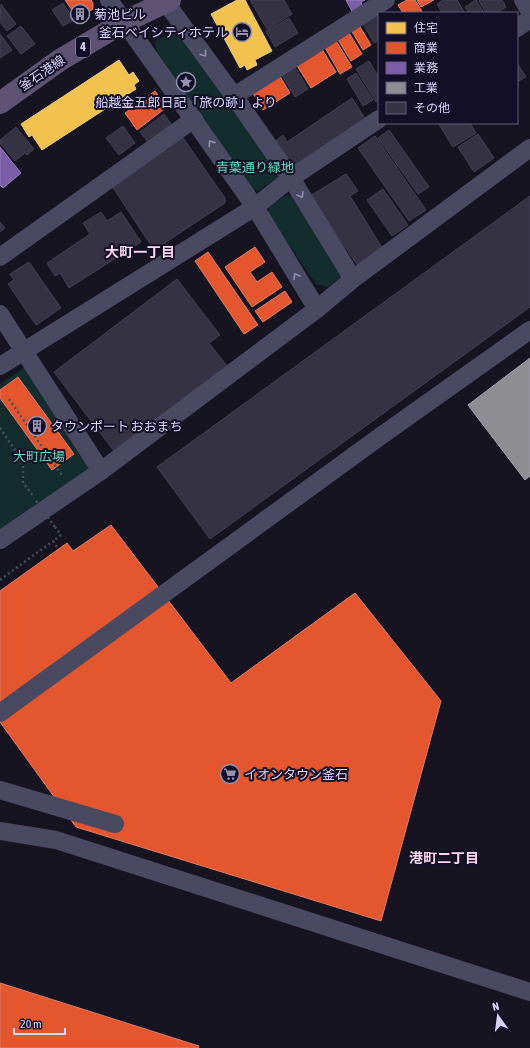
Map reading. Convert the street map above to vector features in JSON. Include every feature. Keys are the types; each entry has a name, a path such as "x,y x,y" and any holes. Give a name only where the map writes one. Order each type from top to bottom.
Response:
{"main road":[{"name":"釜石港線","path":"0,103 60,60 124,22 167,1"}],"street":[{"path":"109,0 255,207 317,309"},
{"path":"234,96 386,0"},
{"path":"524,0 530,12"},
{"path":"167,1 291,178 353,280"},
{"path":"518,27 530,19"},
{"path":"0,258 194,119"},
{"path":"0,366 255,207 291,178 378,120"},
{"path":"0,540 101,471 530,148"},
{"path":"0,314 101,471"},
{"path":"0,713 530,330"},
{"path":"0,790 114,824"},
{"path":"0,831 56,840 530,992"}],"path":[{"path":"9,399 65,480"},
{"path":"0,428 23,462 23,483 61,535 0,580"},
{"path":"36,501 42,496"},
{"path":"53,541 58,549"}],"green space":[{"name":"青葉通り緑地","path":"173,31 180,32 275,168 278,177 258,191 250,188 156,50 155,41"},
{"name":"青葉通り緑地","path":"294,195 343,275 328,287 316,284 268,215 269,207 285,196"},
{"name":"大町広場","path":"25,367 94,466 0,530 0,384"}],"building: 住宅":[{"name":"釜石ベイシティホテル","path":"237,0 245,0 272,51 255,60 257,65 247,70 245,65 240,68 211,14"},
{"path":"119,60 129,75 133,72 139,81 134,85 136,89 42,150 32,135 29,137 21,124"}],"building: 商業":[{"name":"菊池ビル","path":"65,0 91,0 93,3 93,9 78,19"},
{"path":"407,0 415,0 422,12 402,12 398,5"},
{"path":"417,0 434,0 421,7"},
{"path":"359,25 371,45 363,50 351,30"},
{"path":"348,31 362,54 351,61 337,38"},
{"path":"335,39 352,67 340,74 324,46"},
{"path":"322,49 336,72 311,88 296,64"},
{"path":"278,73 290,93 263,110 251,90"},
{"path":"155,91 167,107 137,130 125,113"},
{"path":"255,247 265,262 250,272 257,282 272,272 282,287 252,307 225,267"},
{"path":"208,252 258,325 244,334 195,261"},
{"path":"285,291 292,302 263,322 255,311"},
{"name":"タウンポート おおまち","path":"18,377 74,454 52,470 0,398 0,390"},
{"name":"イオンタウン釜石","path":"111,525 231,683 355,593 441,701 381,921 76,827 0,722 0,591 67,543 73,551"},
{"path":"0,983 199,1046 198,1048 0,1048"}],"building: 業務":[{"path":"346,0 365,0 361,2 363,8 353,13"},
{"path":"0,147 21,173 3,188 0,185"}],"building: 工業":[{"path":"530,358 530,476 525,480 468,405"}],"building: その他":[{"path":"250,0 284,0 292,14 267,29"},
{"path":"443,0 457,0 464,12 441,12 437,4"},
{"path":"476,0 483,12 468,12 465,7"},
{"path":"502,0 506,7 498,12 485,12 479,1"},
{"path":"63,3 74,20 63,26 52,10"},
{"path":"1,4 16,24 7,31 0,22"},
{"path":"378,15 378,41 374,43 363,24"},
{"path":"289,18 298,33 275,47 266,31"},
{"path":"21,26 35,44 21,54 7,36"},
{"path":"0,34 12,50 0,58"},
{"path":"369,61 378,76 378,101 376,102 356,69"},
{"path":"293,64 308,89 295,97 280,72"},
{"path":"518,65 526,77 518,81"},
{"path":"356,73 373,100 363,106 347,79"},
{"path":"352,98 366,120 292,170 273,143 283,135 287,142"},
{"path":"164,114 173,127 150,145 140,132"},
{"path":"439,124 471,124 476,133 453,147"},
{"path":"123,126 135,143 119,155 106,138"},
{"path":"16,127 34,149 27,155 25,153 15,161 0,143 0,140"},
{"path":"389,130 429,187 418,194 378,138"},
{"path":"478,134 494,158 474,172 458,147"},
{"path":"375,136 426,210 409,221 358,148"},
{"path":"183,138 225,198 225,203 154,250 110,183"},
{"path":"346,174 358,191 350,196 383,249 358,266 310,196"},
{"path":"383,189 408,225 392,236 367,200"},
{"path":"530,196 530,307 210,539 157,467"},
{"path":"101,212 107,221 121,212 141,242 69,288 60,273 55,276 47,263 90,234 83,223"},
{"path":"0,222 5,228 0,232"},
{"path":"29,262 61,308 36,325 8,284 14,280 10,274"},
{"path":"177,279 220,335 209,343 227,366 114,451 54,372"}],"place":[{"name":"菊池ビル","path":"80,14"},
{"name":"釜石ベイシティホテル","path":"242,32"},
{"name":"船越金五郎日記「旅の跡」より","path":"186,82"},
{"name":"タウンポート おおまち","path":"37,426"},
{"name":"イオンタウン釜石","path":"230,774"}],"district":[{"name":"大町一丁目","path":"140,252"},
{"name":"港町二丁目","path":"444,858"}]}
